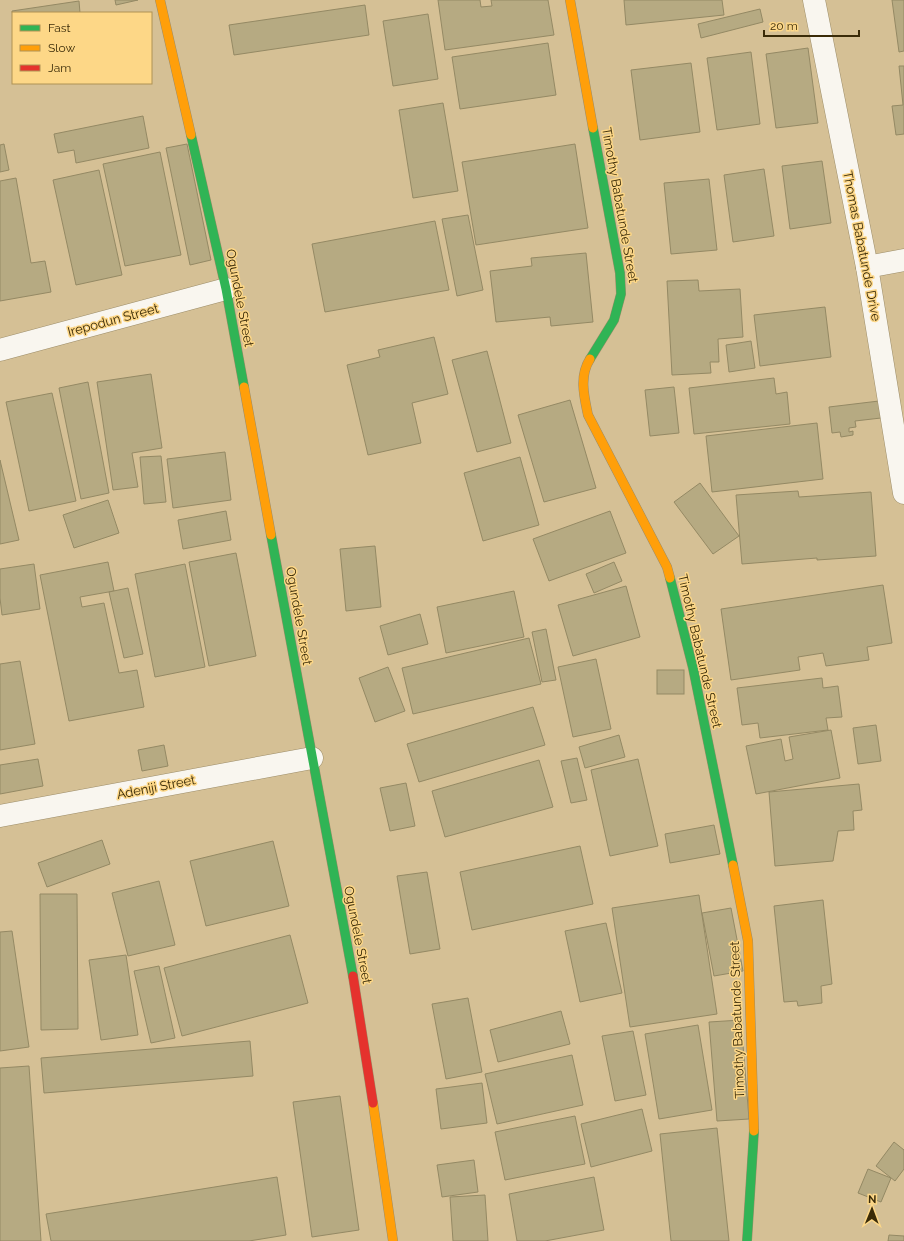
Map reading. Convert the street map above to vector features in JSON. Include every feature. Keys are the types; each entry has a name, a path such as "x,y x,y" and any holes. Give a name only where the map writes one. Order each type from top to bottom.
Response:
{"street":[{"name":"Ogundele Street","path":"160,0 226,289 357,997 393,1241"},
{"name":"Timothy Babatunde Street","path":"570,0 620,273 621,294 614,320 587,363 582,388 588,415 667,567 693,668 748,941 754,1141 747,1241"},
{"name":"Thomas Babatunde Drive","path":"814,0 867,267 904,493"},
{"path":"867,267 904,260"},
{"name":"Irepodun Street","path":"0,350 226,289"},
{"name":"Adeniji Street","path":"0,816 312,758"}],"building":[{"path":"115,0 138,0 116,5"},
{"path":"438,0 480,0 481,7 492,6 491,0 548,0 554,35 445,50"},
{"path":"624,0 722,0 724,15 626,25"},
{"path":"892,0 904,0 904,51 899,52"},
{"path":"79,1 80,12 12,12"},
{"path":"365,5 369,35 234,55 229,25"},
{"path":"760,9 763,22 701,38 698,24"},
{"path":"428,14 438,79 393,86 383,21"},
{"path":"548,43 556,95 460,109 452,57"},
{"path":"808,48 818,123 776,128 766,54"},
{"path":"751,52 760,124 717,130 707,58"},
{"path":"691,63 700,132 640,140 631,70"},
{"path":"899,66 904,66 904,134 896,135 892,106 903,105"},
{"path":"443,103 458,191 413,198 399,110"},
{"path":"143,116 149,148 76,163 74,150 58,153 54,134"},
{"path":"4,144 9,170 0,172 0,145"},
{"path":"187,144 211,260 190,265 166,148"},
{"path":"575,144 588,228 476,245 462,162"},
{"path":"160,152 181,255 125,266 103,164"},
{"path":"822,161 831,223 790,229 782,166"},
{"path":"764,169 774,236 733,242 724,175"},
{"path":"99,170 122,275 76,285 53,180"},
{"path":"16,178 31,263 45,261 51,292 0,301 0,181"},
{"path":"709,179 717,250 671,254 664,183"},
{"path":"468,215 483,290 457,296 442,219"},
{"path":"435,221 449,290 325,312 312,244"},
{"path":"586,253 593,322 551,326 550,317 496,322 490,271 532,266 531,258"},
{"path":"698,280 699,291 740,289 743,337 718,339 719,362 710,362 711,373 672,375 667,281"},
{"path":"825,307 831,357 760,366 754,315"},
{"path":"434,337 448,394 412,403 421,443 368,455 347,365 380,357 378,350"},
{"path":"751,341 755,368 729,372 726,345"},
{"path":"487,351 511,443 477,452 452,360"},
{"path":"151,374 162,448 132,453 138,487 113,490 97,382"},
{"path":"774,378 776,394 787,392 790,424 694,434 689,388"},
{"path":"88,382 109,493 81,499 59,388"},
{"path":"674,387 679,433 650,436 645,390"},
{"path":"52,393 76,501 29,511 6,402"},
{"path":"570,400 596,488 544,502 518,415"},
{"path":"879,401 881,418 855,421 856,427 849,428 849,432 853,431 853,435 841,437 840,432 832,433 829,407"},
{"path":"817,423 823,479 712,492 706,436"},
{"path":"225,452 231,500 173,508 167,459"},
{"path":"161,456 166,502 144,504 140,457"},
{"path":"520,457 539,525 483,541 464,473"},
{"path":"0,460 19,540 0,544"},
{"path":"700,483 739,536 713,554 674,502"},
{"path":"798,491 799,497 871,492 876,556 817,560 817,558 742,564 736,495"},
{"path":"108,500 119,533 74,548 63,515"},
{"path":"226,511 231,540 183,549 178,520"},
{"path":"610,511 626,553 549,581 533,539"},
{"path":"375,546 381,607 346,611 340,549"},
{"path":"236,553 256,656 209,666 189,562"},
{"path":"108,562 114,591 80,597 82,607 104,603 119,673 137,670 144,707 69,721 40,575"},
{"path":"614,562 622,581 594,593 586,574"},
{"path":"34,564 40,609 2,615 0,598 0,569"},
{"path":"185,564 205,667 155,677 135,574"},
{"path":"883,585 892,643 867,647 869,660 826,666 823,653 798,657 800,670 731,680 721,609"},
{"path":"626,586 640,637 573,656 558,605"},
{"path":"128,588 143,654 124,658 109,592"},
{"path":"514,591 524,637 446,653 437,607"},
{"path":"420,614 428,644 388,655 380,626"},
{"path":"546,629 556,680 542,682 532,632"},
{"path":"529,638 541,684 413,714 402,668"},
{"path":"596,659 611,729 573,737 558,667"},
{"path":"20,661 35,744 0,750 0,664"},
{"path":"388,667 405,711 375,722 359,678"},
{"path":"657,670 684,670 684,694 657,694"},
{"path":"822,678 823,688 838,686 842,717 826,718 828,730 760,738 758,723 742,725 737,688"},
{"path":"533,707 545,745 419,782 407,744"},
{"path":"876,725 881,761 858,764 853,728"},
{"path":"831,730 840,778 756,794 746,746 781,739 785,761 793,759 789,737"},
{"path":"619,735 625,757 585,768 579,747"},
{"path":"164,745 168,766 142,771 138,750"},
{"path":"577,758 587,800 571,803 561,761"},
{"path":"38,759 43,786 0,794 0,765"},
{"path":"638,759 658,846 610,856 591,770"},
{"path":"539,760 553,807 445,837 432,791"},
{"path":"406,783 415,826 390,831 380,788"},
{"path":"859,784 862,810 853,811 854,830 838,831 833,861 775,866 769,792"},
{"path":"714,825 720,854 670,863 665,834"},
{"path":"102,840 110,864 47,887 38,863"},
{"path":"273,841 289,906 206,926 190,861"},
{"path":"580,846 593,904 472,930 460,872"},
{"path":"427,872 440,949 410,954 397,876"},
{"path":"159,881 175,945 128,956 112,893"},
{"path":"40,894 77,894 78,1029 41,1030"},
{"path":"699,895 717,1014 630,1027 612,908"},
{"path":"823,900 832,984 821,986 822,1003 798,1006 797,1001 784,1002 774,906"},
{"path":"731,908 743,971 714,976 702,913"},
{"path":"606,923 622,993 580,1002 565,931"},
{"path":"12,931 29,1047 0,1051 0,932"},
{"path":"290,935 308,1003 182,1036 164,968"},
{"path":"126,955 138,1035 101,1040 89,960"},
{"path":"159,966 175,1038 151,1043 134,971"},
{"path":"468,998 482,1072 446,1079 432,1004"},
{"path":"561,1011 570,1044 498,1062 490,1030"},
{"path":"741,1020 749,1119 717,1121 709,1022"},
{"path":"698,1025 712,1110 659,1119 645,1034"},
{"path":"633,1031 646,1095 615,1101 602,1036"},
{"path":"250,1041 253,1076 44,1093 41,1058"},
{"path":"572,1055 583,1105 497,1124 485,1074"},
{"path":"29,1066 41,1241 0,1241 0,1068"},
{"path":"482,1083 487,1123 441,1129 436,1089"},
{"path":"340,1096 359,1230 312,1237 293,1102"},
{"path":"642,1109 652,1151 591,1167 581,1124"},
{"path":"575,1116 585,1164 505,1180 495,1132"},
{"path":"717,1128 729,1241 671,1241 660,1134"},
{"path":"894,1142 904,1150 904,1169 895,1181 876,1166"},
{"path":"474,1160 478,1192 442,1197 437,1165"},
{"path":"868,1169 891,1178 881,1202 858,1193"},
{"path":"277,1177 286,1235 249,1241 51,1241 46,1214"},
{"path":"594,1177 604,1230 545,1241 517,1241 509,1194"},
{"path":"485,1195 488,1241 453,1241 450,1197"},
{"path":"889,1235 904,1236 904,1241 888,1241"}],"traffic: fast":[{"path":"590,359 614,320 621,294 620,273 593,128"},
{"path":"191,135 226,289 244,387"},
{"path":"271,535 353,976"},
{"path":"670,578 693,668 733,865"},
{"path":"747,1241 754,1131"}],"traffic: slow":[{"path":"160,0 191,135"},
{"path":"570,0 593,128"},
{"path":"590,359 584,372 583,379 588,415 667,567 670,578"},
{"path":"244,387 271,535"},
{"path":"733,865 748,941 754,1131"},
{"path":"373,1103 393,1241"}],"traffic: jam":[{"path":"353,976 373,1103"}]}
